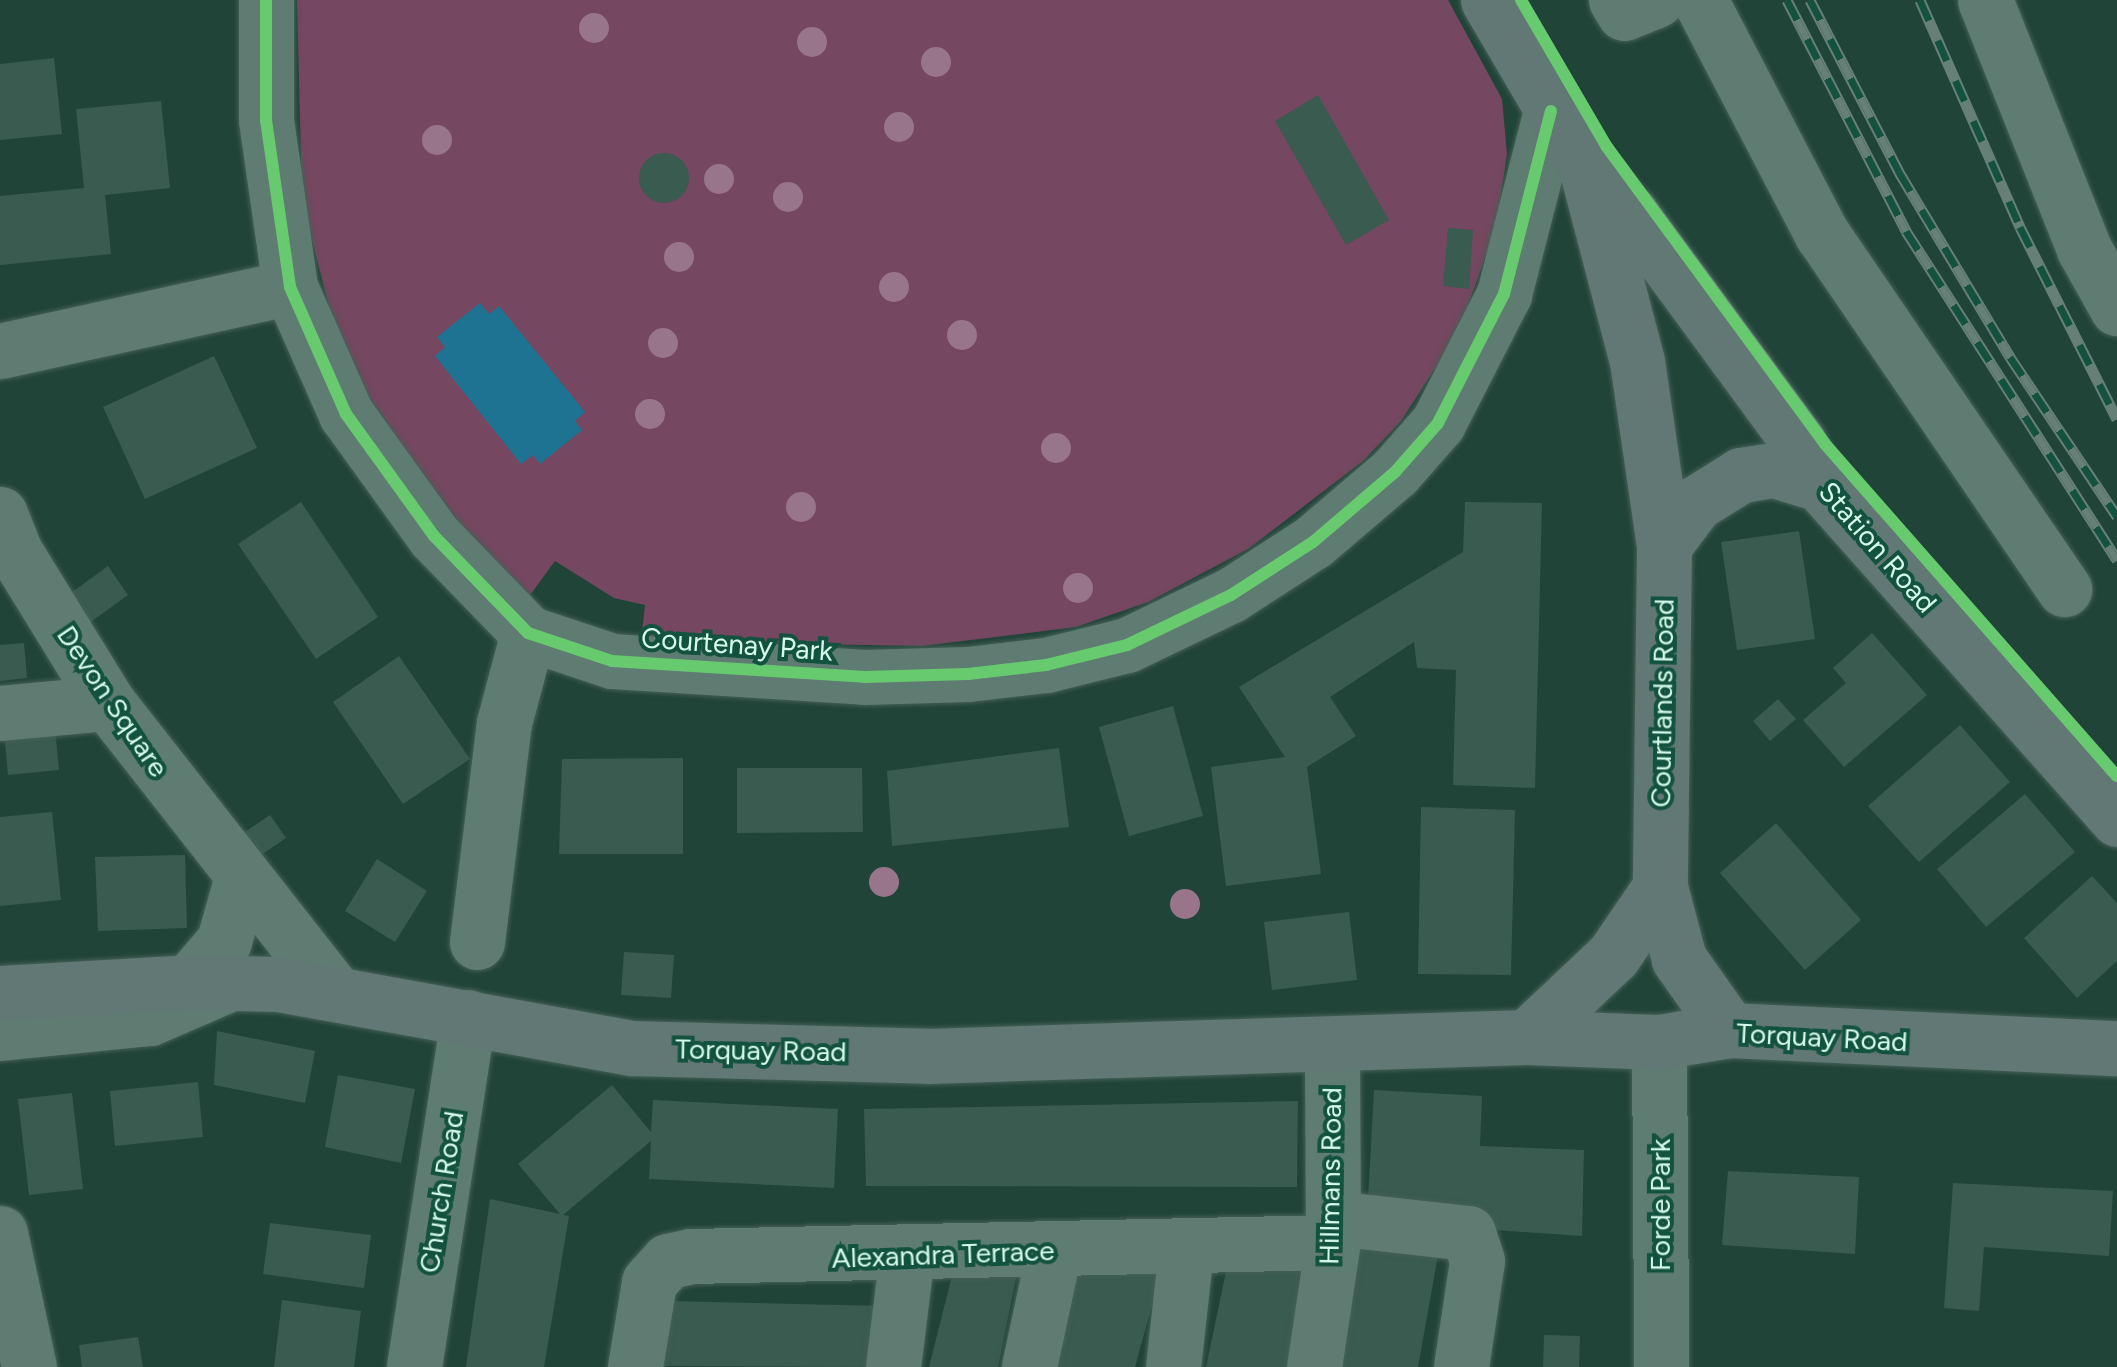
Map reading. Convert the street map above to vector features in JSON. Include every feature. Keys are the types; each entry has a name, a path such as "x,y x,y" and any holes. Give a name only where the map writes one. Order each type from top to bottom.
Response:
{"main road":[{"name":"Station Road","path":"1488,0 1586,167 1631,214 1798,441 1820,484 2117,819"},
{"name":"Station Road","path":"1586,167 1637,362 1664,545"},
{"path":"1664,545 1696,502 1741,475 1774,470 1820,484"},
{"name":"Courtlands Road","path":"1664,545 1660,887 1679,959 1730,1030"},
{"path":"1527,1037 1613,956 1660,887"},
{"name":"Torquay Road","path":"0,993 211,982 334,991 631,1048 928,1056 1527,1037 1659,1042 1730,1030 2117,1048"}],"street":[{"name":"Courtenay Park","path":"266,0 266,120 290,287 346,414 446,550 528,633 612,661 864,676 1046,666 1127,644 1248,584 1313,542 1395,472 1438,423 1504,294 1552,111"},
{"path":"1616,0 1624,13 1656,0"},
{"path":"1700,0 1822,234 2064,589"},
{"path":"1985,0 2084,249 2117,308"},
{"path":"0,351 290,287"},
{"name":"Devon Square","path":"0,514 15,552 108,703 240,880 334,991"},
{"path":"477,942 504,722 528,633"},
{"path":"0,714 108,703"},
{"path":"0,1034 150,1018 211,982 240,880"},
{"name":"Church Road","path":"414,1367 468,1017"},
{"name":"Forde Park","path":"1659,1042 1660,1367"},
{"name":"Hillmans Road","path":"1314,1367 1334,1230 1332,1044"},
{"name":"Alexandra Terrace","path":"636,1367 649,1282 668,1261 1186,1249 1334,1230 1468,1233 1478,1261 1462,1367"},
{"path":"1,1242 29,1367"},
{"path":"1172,1367 1186,1249"},
{"path":"1029,1367 1054,1250"},
{"path":"894,1367 906,1253"}],"shaded area":[{"path":"297,0 1448,0 1502,99 1507,154 1496,227 1458,333 1401,421 1363,461 1248,549 1148,602 1076,627 922,646 641,641 645,605 614,598 555,561 530,595 459,530 370,407 336,335 302,200"}],"water":[{"path":"480,303 489,314 499,306 585,412 575,421 582,430 540,464 533,455 521,464 435,356 445,347 437,337"}],"building":[{"path":"54,58 62,134 0,140 0,64"},
{"path":"1318,95 1389,220 1346,245 1275,121"},
{"path":"161,101 170,188 105,195 111,254 0,265 0,196 84,188 76,109"},
{"path":"664,153 682,160 689,178 682,196 664,203 646,196 639,178 646,160"},
{"path":"1448,228 1473,230 1469,289 1443,286"},
{"path":"214,356 257,448 145,499 103,407"},
{"path":"301,502 378,617 316,659 238,544"},
{"path":"1465,502 1542,503 1535,788 1453,785 1456,670 1417,668 1414,642 1330,697 1356,736 1307,767 1321,874 1226,886 1211,767 1285,757 1239,687 1463,552"},
{"path":"1799,531 1815,639 1737,650 1721,542"},
{"path":"108,566 128,595 88,624 68,595"},
{"path":"1872,633 1927,695 1844,767 1803,720 1846,683 1833,668"},
{"path":"24,643 27,678 0,681 0,645"},
{"path":"399,656 470,759 403,804 333,702"},
{"path":"1778,699 1796,719 1770,741 1753,721"},
{"path":"1173,706 1203,816 1129,836 1099,727"},
{"path":"54,718 59,770 8,775 3,722"},
{"path":"1960,725 2010,782 1919,862 1868,806"},
{"path":"1059,748 1069,827 892,846 887,771"},
{"path":"683,758 683,854 559,854 562,759"},
{"path":"737,768 862,768 863,832 737,833"},
{"path":"2025,794 2075,852 1986,927 1937,869"},
{"path":"1421,807 1515,810 1511,975 1418,974"},
{"path":"52,812 61,900 0,906 0,817"},
{"path":"270,815 286,838 252,861 236,838"},
{"path":"1776,823 1861,920 1805,970 1720,873"},
{"path":"185,855 187,928 98,931 95,857"},
{"path":"377,859 427,891 395,942 345,911"},
{"path":"2092,876 2117,903 2117,961 2077,998 2024,938"},
{"path":"1349,912 1357,980 1272,990 1264,922"},
{"path":"624,952 674,955 671,998 621,995"},
{"path":"217,1031 315,1051 305,1103 214,1085"},
{"path":"338,1075 415,1089 401,1163 325,1147"},
{"path":"198,1082 203,1137 115,1146 110,1091"},
{"path":"612,1085 651,1132 653,1100 838,1109 834,1188 649,1179 651,1141 563,1215 569,1216 544,1367 466,1367 490,1199 560,1214 518,1164"},
{"path":"1374,1090 1482,1096 1480,1146 1584,1150 1582,1236 1480,1229 1368,1199"},
{"path":"72,1093 83,1189 29,1195 18,1099"},
{"path":"1298,1101 1297,1187 866,1186 864,1109"},
{"path":"1728,1171 1859,1177 1855,1254 1722,1245"},
{"path":"1953,1183 2113,1191 2109,1256 1984,1247 1979,1311 1944,1308"},
{"path":"270,1223 371,1235 364,1288 263,1274"},
{"path":"1364,1230 1440,1244 1418,1367 1340,1367"},
{"path":"1293,1266 1303,1276 1287,1367 1206,1367 1227,1267"},
{"path":"954,1268 1017,1273 998,1367 929,1367"},
{"path":"1076,1269 1162,1269 1135,1367 1054,1367"},
{"path":"282,1300 361,1311 354,1367 274,1367"},
{"path":"667,1301 886,1306 874,1367 661,1366"},
{"path":"1544,1335 1580,1336 1579,1367 1543,1367"},
{"path":"138,1337 143,1367 82,1367 79,1345"}],"railway":[{"path":"1787,0 1906,231 2117,560"},
{"path":"1810,0 1899,172 2010,357 2117,516"},
{"path":"1920,0 2020,227 2117,419"}],"cycle path":[{"path":"266,0 266,120 290,287 346,414 434,536 528,633 612,661 864,677 968,674 1046,665 1127,645 1231,595 1313,542 1395,472 1438,423 1504,294 1551,111"},
{"path":"1521,0 1607,147 1825,444 2117,776"}]}
